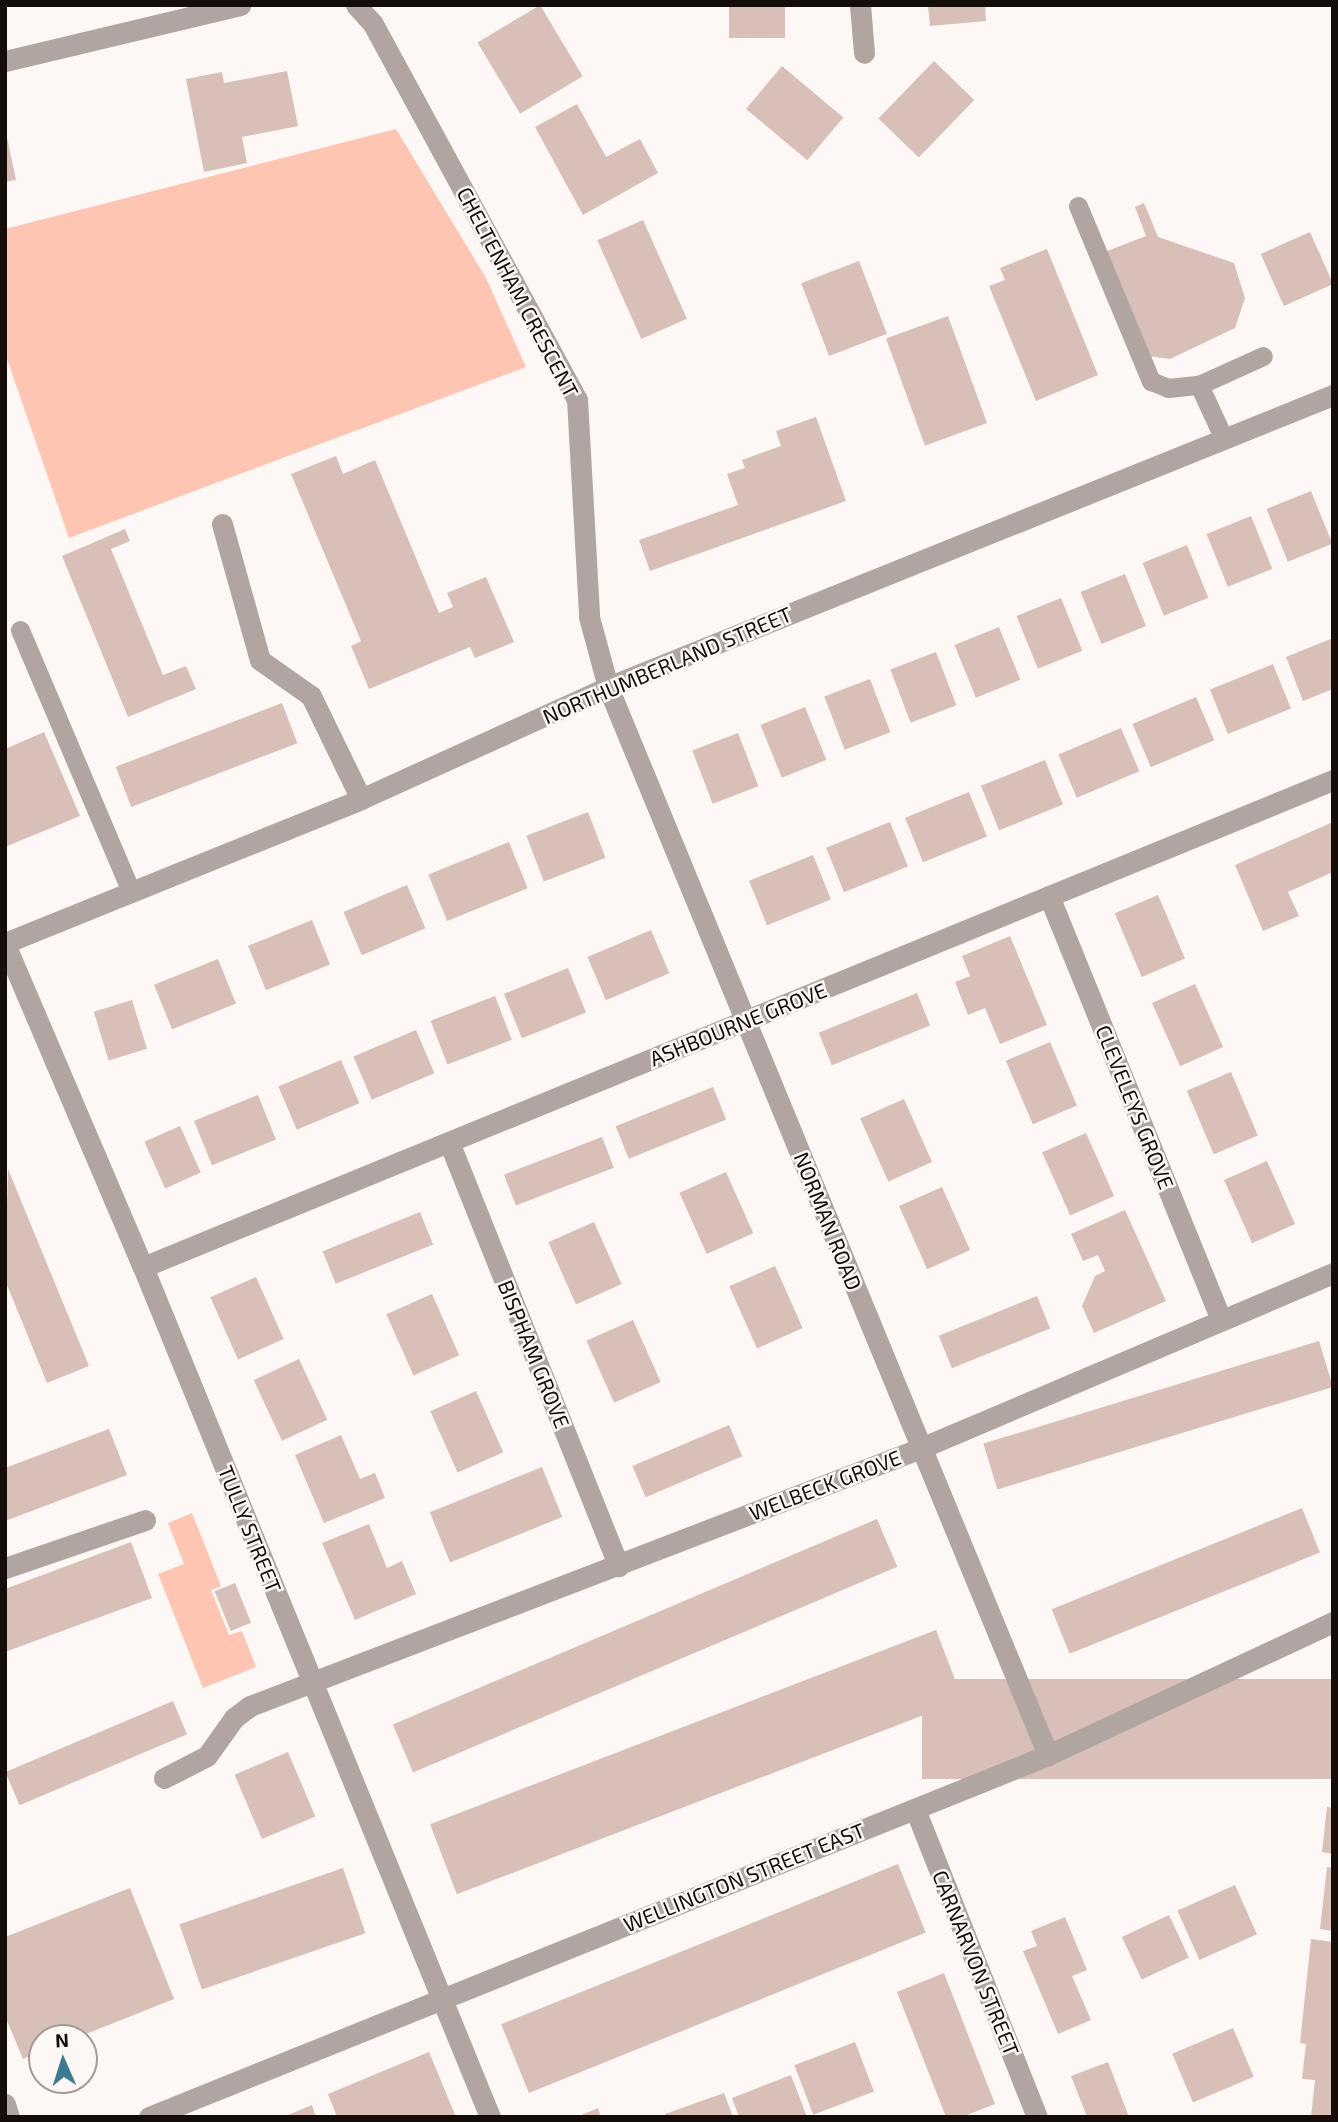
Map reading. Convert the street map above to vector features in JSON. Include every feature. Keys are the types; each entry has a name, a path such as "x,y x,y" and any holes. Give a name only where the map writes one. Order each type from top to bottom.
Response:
{"street":[{"path":"5,61 240,5"},
{"name":"CHELTENHAM CRESCENT","path":"356,5 373,23 577,399 589,617 608,687"},
{"path":"860,5 864,53"},
{"name":"NORTHUMBERLAND STREET","path":"5,943 361,799 608,687 1333,395"},
{"path":"222,524 260,660 311,696 361,799"},
{"name":"NORMAN ROAD","path":"608,687 1048,1755"},
{"name":"ASHBOURNE GROVE","path":"143,1267 1333,780"},
{"name":"CLEVELEYS GROVE","path":"1049,896 1220,1318"},
{"name":"TULLY STREET","path":"5,943 143,1267 490,2117"},
{"name":"BISPHAM GROVE","path":"449,1142 619,1566"},
{"name":"WELBECK GROVE","path":"164,1778 207,1756 234,1718 250,1706 313,1685 921,1448 1220,1318 1333,1273"},
{"path":"5,1568 145,1520"},
{"name":"WELLINGTON STREET EAST","path":"149,2117 1048,1755 1333,1622"},
{"name":"CARNARVON STREET","path":"915,1809 1037,2117"},
{"path":"5,2104 9,2117"}],"lane":[{"path":"1079,206 1151,381 1168,388 1199,385 1263,356"},
{"path":"1199,385 1224,439"},
{"path":"20,630 131,892"}],"shaded area":[{"path":"396,129 486,278 526,367 69,538 5,353 5,229"},
{"path":"192,1513 221,1586 211,1590 229,1635 242,1631 256,1667 203,1688 158,1574 184,1564 168,1523"}],"building":[{"path":"540,5 583,76 520,114 477,43"},
{"path":"729,5 785,5 785,38 729,38"},
{"path":"928,5 985,5 986,21 930,26"},
{"path":"934,61 974,100 919,157 878,119"},
{"path":"782,66 843,117 807,160 746,109"},
{"path":"287,71 298,126 242,137 247,163 204,172 186,79 222,72 224,83"},
{"path":"577,104 606,157 640,139 658,173 583,215 535,127"},
{"path":"5,128 16,180 5,182"},
{"path":"1144,203 1158,237 1234,263 1245,298 1235,328 1170,359 1141,355 1102,253 1146,236 1135,207"},
{"path":"643,220 687,319 641,339 597,240"},
{"path":"1310,232 1333,284 1284,306 1261,254"},
{"path":"1047,249 1098,375 1036,401 989,286 1005,280 1000,268"},
{"path":"859,261 887,334 829,356 801,283"},
{"path":"948,316 987,423 925,446 886,339"},
{"path":"816,417 846,501 650,571 639,540 738,505 727,474 745,468 742,460 781,446 776,431"},
{"path":"336,456 343,474 375,460 439,613 453,607 447,593 486,577 514,642 475,658 470,647 369,689 351,646 361,641 291,474"},
{"path":"1311,491 1332,544 1288,562 1266,509"},
{"path":"1251,516 1272,569 1228,587 1206,534"},
{"path":"125,529 130,541 111,549 163,675 186,666 196,689 128,717 62,556"},
{"path":"1187,545 1208,598 1164,616 1142,563"},
{"path":"1125,574 1146,626 1101,644 1080,592"},
{"path":"1061,598 1082,651 1038,669 1016,616"},
{"path":"999,627 1020,680 976,698 954,645"},
{"path":"1333,638 1333,689 1303,701 1286,657"},
{"path":"936,652 956,705 911,723 890,670"},
{"path":"1273,664 1291,709 1228,734 1210,689"},
{"path":"870,679 890,732 845,750 824,697"},
{"path":"1196,697 1214,740 1151,767 1132,724"},
{"path":"282,703 297,743 131,807 116,767"},
{"path":"805,707 826,760 782,778 760,725"},
{"path":"1121,728 1139,771 1077,798 1058,755"},
{"path":"44,732 80,816 5,847 5,749"},
{"path":"738,733 758,786 713,804 692,751"},
{"path":"1045,760 1063,805 999,830 981,786"},
{"path":"969,792 987,837 923,862 905,818"},
{"path":"588,812 606,858 544,881 526,836"},
{"path":"890,822 908,867 844,892 826,848"},
{"path":"1333,822 1333,872 1288,892 1299,916 1263,931 1235,865"},
{"path":"509,842 528,888 447,921 428,875"},
{"path":"813,855 831,900 767,925 749,881"},
{"path":"407,885 425,928 362,955 343,912"},
{"path":"1158,895 1185,959 1142,977 1115,913"},
{"path":"312,920 330,965 266,990 248,946"},
{"path":"651,930 669,973 606,1000 587,957"},
{"path":"1010,936 1047,1025 1000,1044 985,1008 968,1015 955,982 970,976 962,956"},
{"path":"218,959 236,1004 172,1029 154,985"},
{"path":"568,968 586,1013 522,1038 504,994"},
{"path":"1195,984 1223,1047 1180,1066 1152,1003"},
{"path":"917,993 930,1025 832,1065 819,1033"},
{"path":"495,996 512,1040 447,1065 431,1021"},
{"path":"132,1000 147,1049 109,1060 94,1012"},
{"path":"416,1030 434,1073 372,1100 353,1057"},
{"path":"1050,1042 1077,1106 1033,1124 1006,1061"},
{"path":"341,1060 359,1103 297,1130 278,1087"},
{"path":"1231,1072 1258,1136 1214,1154 1187,1091"},
{"path":"713,1087 726,1119 629,1159 616,1126"},
{"path":"258,1095 276,1140 212,1165 194,1121"},
{"path":"904,1099 932,1162 888,1182 860,1119"},
{"path":"180,1126 201,1173 165,1188 144,1142"},
{"path":"1086,1133 1114,1196 1070,1216 1042,1153"},
{"path":"602,1137 614,1168 516,1205 504,1175"},
{"path":"1267,1161 1295,1224 1252,1243 1224,1180"},
{"path":"8,1169 89,1366 47,1383 5,1280"},
{"path":"726,1172 753,1233 707,1254 679,1193"},
{"path":"942,1187 970,1250 927,1269 899,1206"},
{"path":"1125,1210 1166,1301 1094,1333 1082,1306 1095,1276 1105,1271 1098,1255 1083,1261 1071,1234"},
{"path":"420,1212 433,1244 336,1284 323,1251"},
{"path":"594,1222 622,1284 576,1304 548,1242"},
{"path":"775,1266 803,1328 757,1348 729,1286"},
{"path":"256,1277 284,1339 238,1359 210,1297"},
{"path":"432,1294 459,1355 414,1376 386,1314"},
{"path":"1037,1296 1050,1328 952,1368 939,1336"},
{"path":"633,1320 661,1382 614,1403 586,1341"},
{"path":"1319,1341 1333,1387 997,1490 983,1444"},
{"path":"299,1359 327,1420 282,1441 254,1380"},
{"path":"476,1391 503,1452 458,1473 430,1411"},
{"path":"729,1425 742,1456 646,1497 632,1466"},
{"path":"109,1429 127,1475 5,1521 5,1468"},
{"path":"341,1435 360,1479 375,1473 385,1498 324,1523 295,1455"},
{"path":"542,1467 562,1517 450,1562 430,1512"},
{"path":"1302,1508 1320,1553 1070,1654 1052,1609"},
{"path":"877,1519 897,1567 413,1772 393,1725"},
{"path":"369,1524 387,1568 402,1561 416,1594 355,1620 322,1543"},
{"path":"131,1542 152,1598 5,1652 5,1589"},
{"path":"235,1583 251,1623 231,1631 215,1591"},
{"path":"936,1630 963,1700 457,1894 430,1824"},
{"path":"922,1679 1333,1679 1333,1779 922,1779"},
{"path":"173,1701 187,1734 20,1805 5,1772"},
{"path":"288,1752 315,1816 262,1839 235,1775"},
{"path":"1327,1807 1333,1808 1333,1854 1322,1852"},
{"path":"898,1864 926,1933 529,2093 501,2024"},
{"path":"1327,1867 1333,1868 1333,1931 1320,1929"},
{"path":"343,1868 365,1933 202,1990 179,1924"},
{"path":"1235,1885 1257,1934 1199,1960 1177,1911"},
{"path":"130,1888 174,1999 98,2029 98,2024 28,2024 28,2057 23,2059 5,2016 5,1937"},
{"path":"1169,1915 1189,1958 1142,1980 1122,1937"},
{"path":"1065,1917 1087,1970 1072,1976 1091,2020 1058,2034 1023,1951 1037,1946 1031,1931"},
{"path":"1311,1939 1333,1942 1333,2117 1311,2117 1315,2080 1302,2079 1306,2044 1300,2043"},
{"path":"944,1973 995,2104 962,2117 946,2117 897,1992"},
{"path":"1233,2028 1254,2077 1193,2103 1172,2054"},
{"path":"855,2042 874,2091 813,2115 794,2065"},
{"path":"429,2052 456,2117 337,2117 328,2094"},
{"path":"1108,2062 1129,2117 1087,2117 1071,2076"},
{"path":"791,2075 807,2117 739,2117 732,2098"},
{"path":"724,2093 733,2117 666,2117 665,2114"},
{"path":"312,2105 316,2117 283,2117"},
{"path":"598,2108 601,2117 577,2117"}]}
